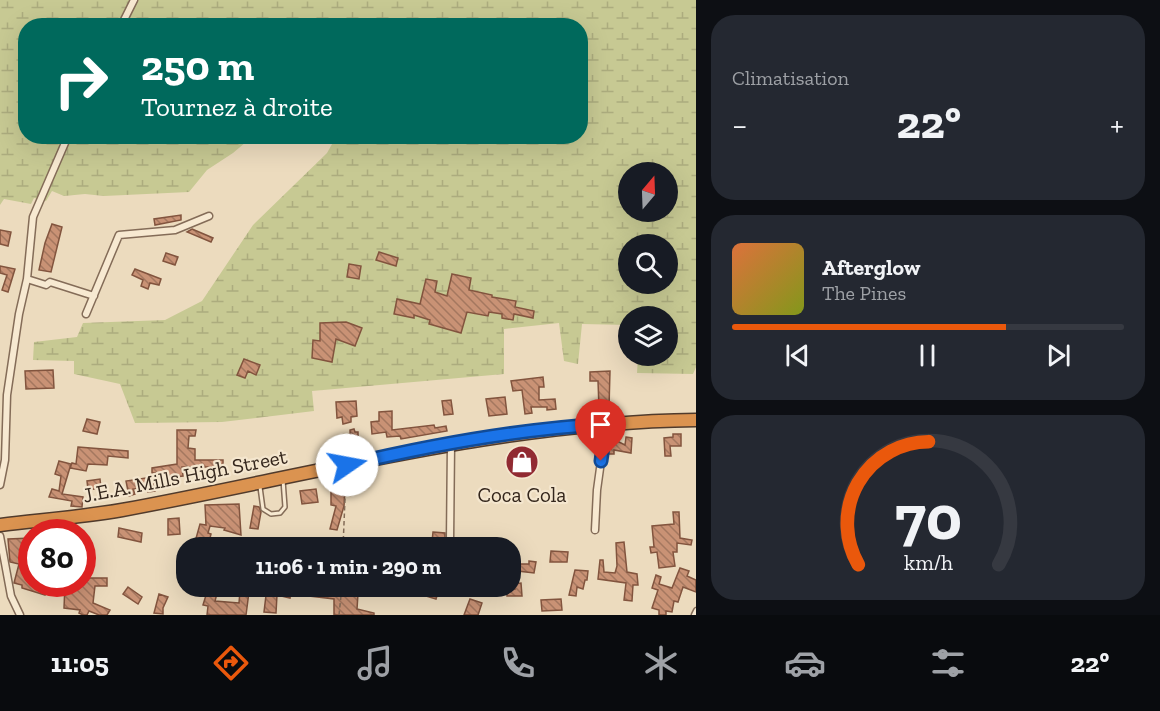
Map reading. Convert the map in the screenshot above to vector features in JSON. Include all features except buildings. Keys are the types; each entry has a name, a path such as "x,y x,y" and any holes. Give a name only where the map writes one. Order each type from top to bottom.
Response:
{"highway":[{"name":"J.E.A. Mills High Street","path":"0,525 119,510 451,444 541,430 606,424 696,420"}],"street":[{"path":"125,18 134,0"},
{"path":"0,484 5,460 7,395 19,314 27,279 33,217 65,144"},
{"path":"86,314 119,235 175,230 209,216"},
{"path":"27,279 46,285 50,282 94,296"},
{"path":"595,530 597,490 606,424"},
{"path":"450,537 451,444"},
{"path":"0,536 10,596 20,615"}],"lane":[{"path":"260,483 263,509 271,514 280,513 285,507 282,478"}],"path":[{"path":"344,537 347,465"},
{"path":"339,615 341,597"}],"green space":[{"path":"0,0 696,0 696,367 693,374 637,373 637,366 678,366 678,306 618,306 618,325 582,324 578,364 564,361 559,323 504,329 504,374 312,391 314,411 222,422 135,423 120,384 74,374 74,361 33,360 34,342 77,337 83,323 165,320 202,301 253,225 327,153 332,144 588,144 588,18 18,18 18,144 244,144 207,170 189,192 64,196 52,191 46,201 34,198 31,204 4,199 0,205"}],"place":[{"name":"Coca Cola","path":"522,462"}],"route":[{"path":"347,465 474,440 541,430 606,424 601,461"}]}
